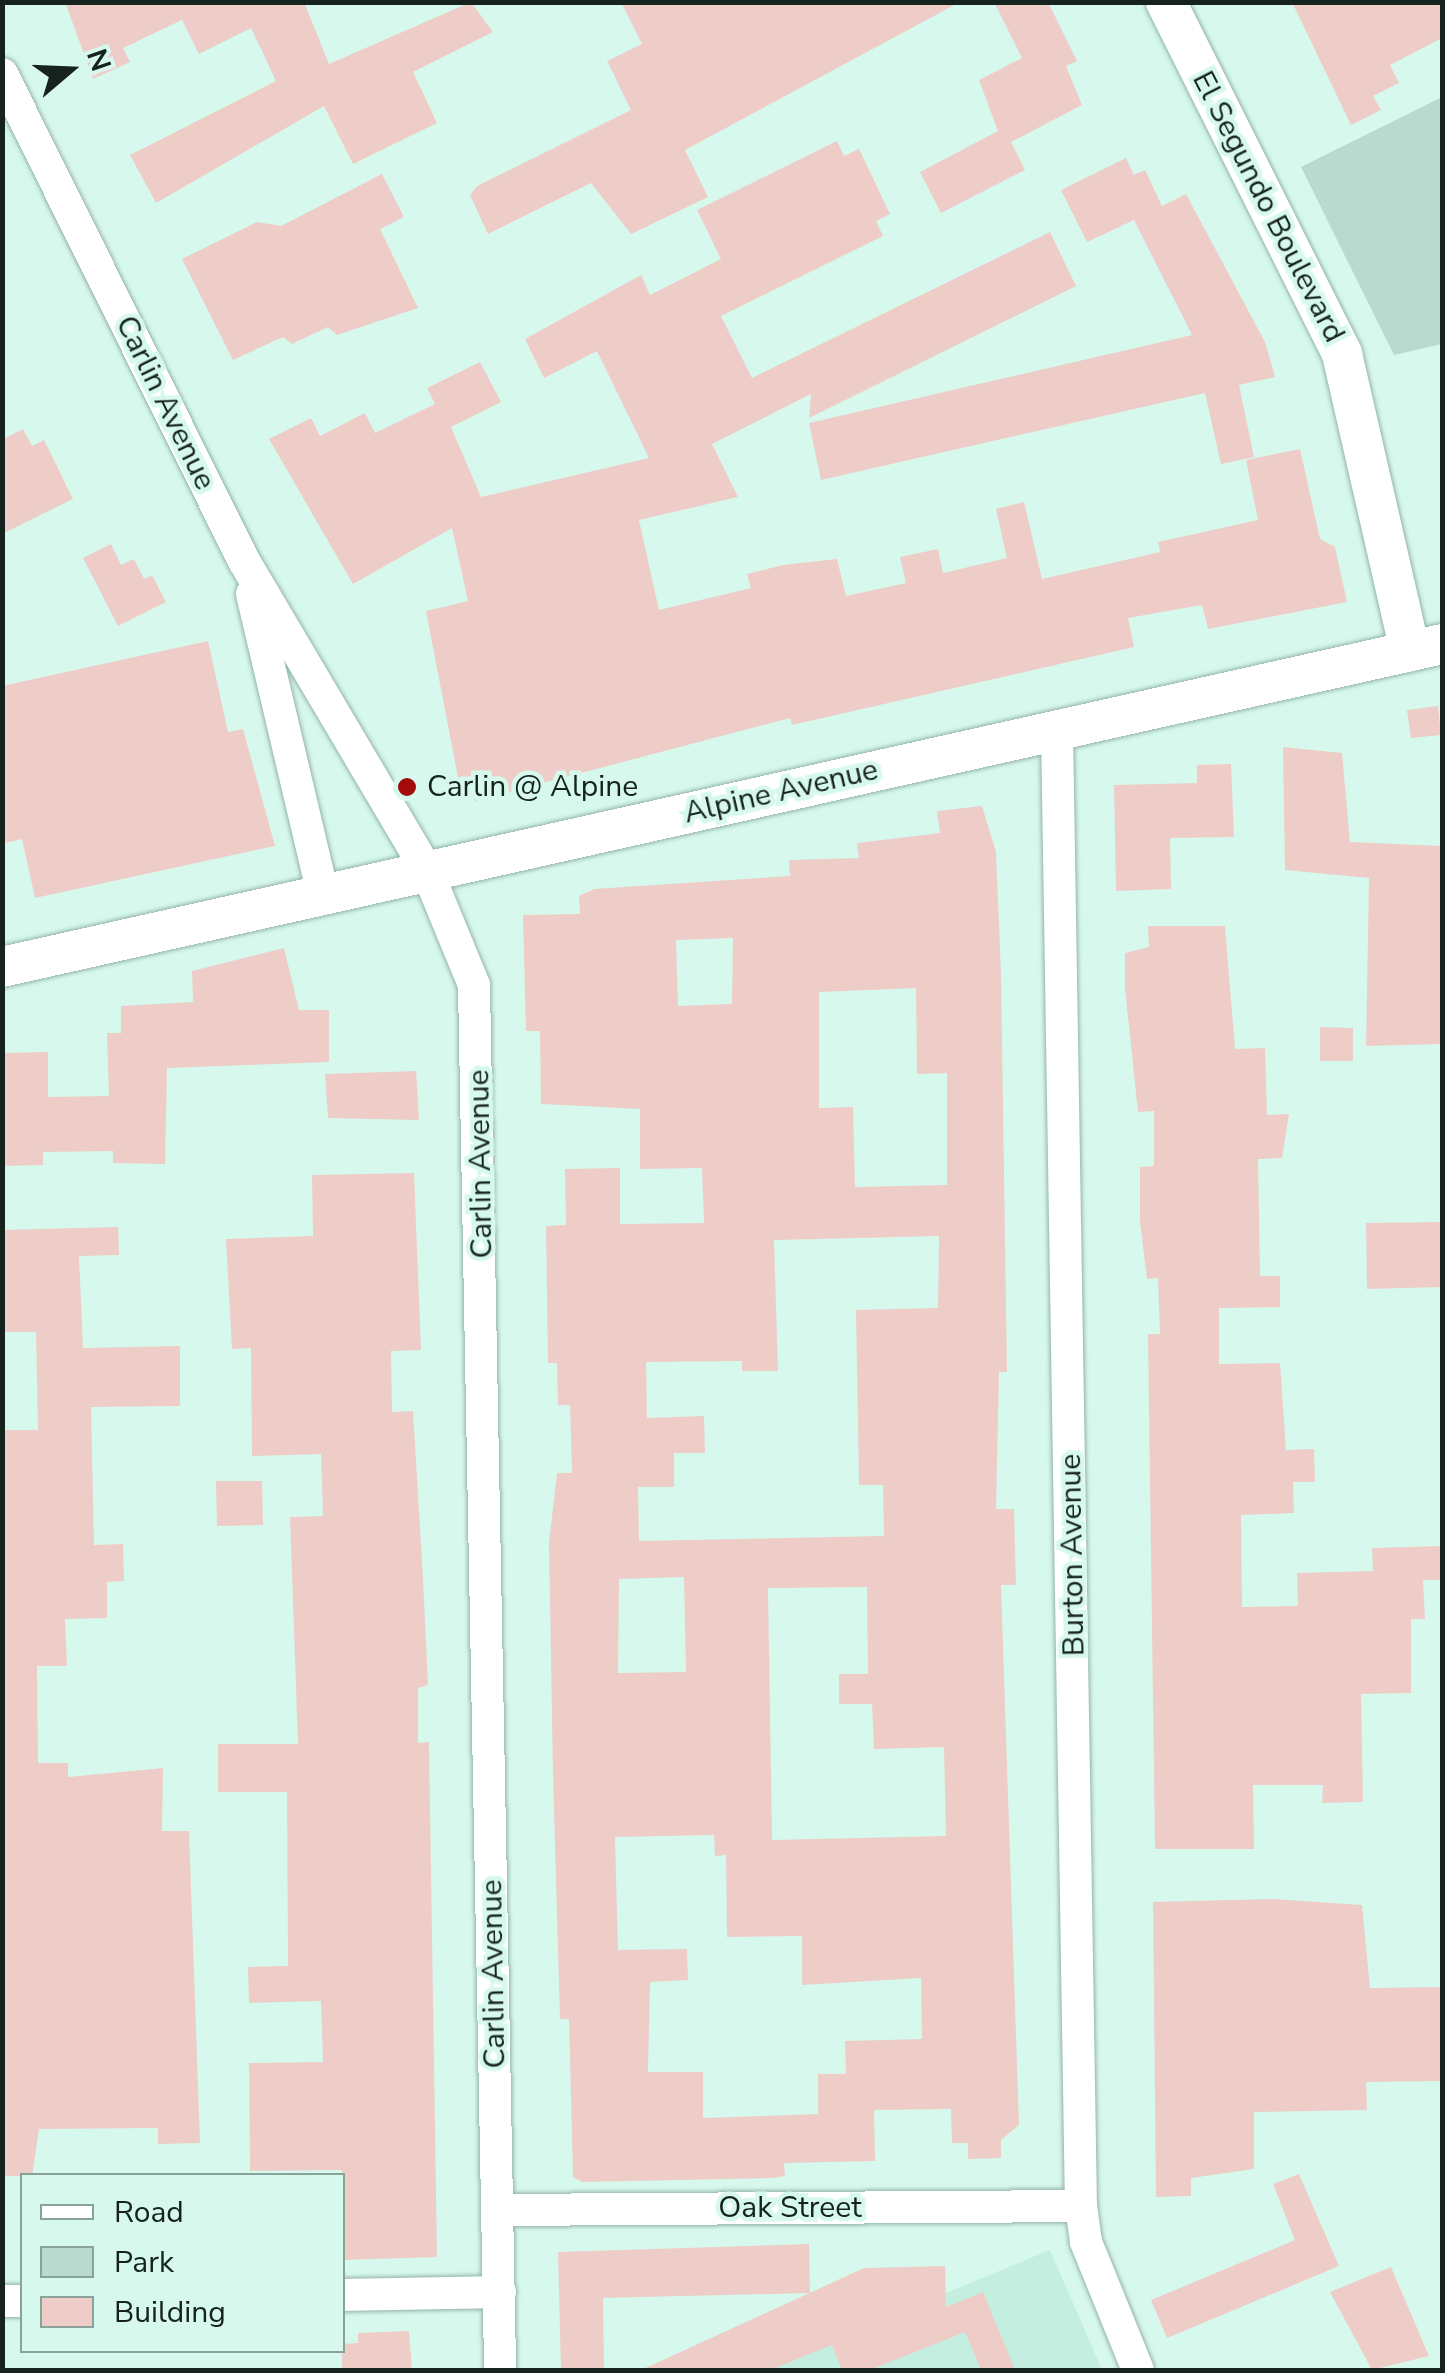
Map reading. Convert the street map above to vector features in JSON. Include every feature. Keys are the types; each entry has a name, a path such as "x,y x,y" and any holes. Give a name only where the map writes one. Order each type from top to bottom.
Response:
{"street":[{"name":"El Segundo Boulevard","path":"1166,2 1342,354 1426,648"},
{"name":"Carlin Avenue","path":"2,74 244,560 427,872 478,1013 500,2370"},
{"path":"244,560 323,895"},
{"name":"Alpine Avenue","path":"2,967 1426,648"},
{"name":"Burton Avenue","path":"1058,730 1081,2206 1138,2370"},
{"name":"Oak Street","path":"498,2210 1081,2206"},
{"path":"345,2295 500,2292"}],"shaded area":[{"path":"1050,2250 1102,2370 759,2370"}],"green space":[{"path":"1442,97 1442,344 1394,355 1301,167"}],"building":[{"path":"65,2 304,2 329,64 471,2 493,32 413,72 437,123 353,164 324,106 156,203 130,155 276,81 251,28 199,54 182,20 123,48 130,62 93,79"},
{"path":"621,2 960,2 685,150 708,197 631,234 591,183 488,234 470,195 477,186 631,110 607,61 642,44"},
{"path":"994,2 1048,2 1077,61 1066,66 1082,105 1011,142 1025,170 941,213 920,172 998,131 979,80 1022,58"},
{"path":"1292,2 1442,2 1442,38 1390,65 1399,83 1373,96 1381,110 1351,125"},
{"path":"837,141 844,156 859,149 890,214 876,221 883,236 721,316 752,378 1050,232 1076,286 809,418 811,394 712,444 738,497 639,520 659,610 751,588 747,574 783,565 837,559 846,596 906,583 900,557 938,549 943,573 1007,558 996,509 1024,502 1042,579 1160,552 1158,542 1258,520 1246,460 1300,449 1320,539 1335,547 1347,602 1208,629 1202,605 1128,618 1134,647 792,725 790,718 475,801 472,790 461,793 426,611 468,601 452,528 353,584 269,439 311,418 320,436 365,413 375,433 435,404 427,388 480,362 501,402 451,427 481,497 649,458 597,351 544,378 525,339 641,275 650,295 721,259 697,210"},
{"path":"1126,158 1134,175 1145,170 1162,206 1186,194 1265,342 1275,377 1239,385 1254,457 1221,464 1205,393 821,480 809,423 1192,335 1134,220 1087,242 1061,190"},
{"path":"382,174 404,217 380,229 418,308 337,335 328,327 292,344 283,337 233,360 182,259 257,222 281,226"},
{"path":"23,429 32,446 44,440 73,499 2,534 2,440"},
{"path":"111,544 121,565 134,559 144,579 152,575 166,602 118,626 83,558"},
{"path":"208,641 228,732 243,729 275,846 35,898 22,839 6,843 2,826 2,686"},
{"path":"1438,706 1441,735 1411,738 1407,710"},
{"path":"1283,747 1342,753 1350,842 1442,846 1442,1044 1366,1046 1369,878 1285,870"},
{"path":"1231,764 1234,837 1170,838 1171,889 1116,891 1114,785 1197,783 1197,765"},
{"path":"982,806 996,852 1007,1372 999,1372 996,1509 1014,1509 1016,1585 1001,1585 1019,2125 1001,2140 1001,2158 968,2159 968,2143 952,2143 951,2109 874,2110 875,2161 784,2163 785,2176 773,2178 582,2182 573,2177 569,2019 560,2019 549,1543 557,1473 572,1473 570,1405 558,1405 557,1363 548,1363 546,1226 566,1225 565,1169 620,1168 620,1224 704,1223 702,1168 640,1169 640,1109 541,1104 540,1031 526,1031 523,915 580,914 579,896 594,889 790,876 789,860 859,858 857,843 940,833 937,811","holes":["733,938 732,1004 678,1006 676,940","916,988 917,1074 947,1073 947,1185 855,1187 853,1107 819,1108 819,992","939,1236 938,1308 856,1310 859,1485 883,1485 884,1536 639,1541 638,1487 674,1487 674,1453 705,1453 704,1416 647,1418 646,1362 742,1361 742,1371 778,1371 774,1240","684,1577 686,1672 618,1673 619,1579","867,1587 868,1674 839,1674 839,1704 872,1704 874,1749 944,1747 946,1836 772,1840 768,1588","714,1835 715,1856 726,1855 727,1937 802,1936 802,1985 921,1978 922,2039 845,2041 846,2074 818,2074 818,2114 703,2118 703,2072 648,2072 650,1982 688,1980 687,1949 618,1950 615,1837"]},
{"path":"1148,926 1225,926 1235,1049 1265,1048 1267,1115 1289,1114 1282,1158 1258,1159 1260,1276 1280,1276 1280,1307 1219,1308 1219,1364 1280,1363 1286,1450 1314,1449 1315,1482 1293,1482 1294,1513 1241,1515 1242,1607 1298,1606 1297,1573 1373,1571 1372,1548 1442,1546 1442,1580 1423,1580 1425,1619 1411,1619 1411,1693 1361,1694 1363,1802 1322,1803 1323,1785 1253,1785 1254,1849 1155,1849 1148,1334 1160,1334 1158,1278 1147,1279 1140,1221 1140,1167 1154,1166 1154,1111 1138,1112 1125,988 1125,953 1149,947"},
{"path":"284,948 299,1010 329,1010 329,1062 167,1068 165,1164 113,1163 113,1151 43,1152 43,1165 2,1166 2,1053 48,1052 48,1097 109,1096 107,1033 121,1033 121,1006 193,1002 192,971"},
{"path":"1320,1027 1353,1028 1353,1061 1320,1061"},
{"path":"416,1071 419,1120 328,1118 325,1074"},
{"path":"414,1173 421,1350 391,1351 392,1412 413,1411 423,1578 428,1685 418,1688 418,1743 429,1742 437,2257 345,2260 342,2170 250,2171 249,2063 323,2062 321,2001 249,2003 248,1967 288,1966 287,1792 218,1792 218,1744 298,1744 290,1517 323,1516 321,1454 252,1456 251,1348 232,1349 226,1239 313,1236 312,1175"},
{"path":"1442,1222 1442,1287 1367,1289 1366,1223"},
{"path":"118,1227 119,1255 79,1256 83,1348 180,1346 180,1406 91,1407 94,1545 123,1544 124,1581 107,1582 107,1618 65,1619 67,1666 37,1666 38,1763 68,1763 68,1777 163,1768 162,1831 189,1831 200,2143 158,2144 158,2128 39,2129 32,2173 20,2176 2,2176 2,1430 38,1430 36,1332 2,1332 2,1230"},
{"path":"216,1481 262,1481 263,1525 217,1526"},
{"path":"1273,1899 1362,1905 1370,1988 1442,1987 1442,2081 1366,2082 1367,2110 1254,2112 1254,2169 1191,2178 1191,2196 1156,2197 1153,1902"},
{"path":"1299,2174 1339,2266 1167,2338 1151,2300 1295,2240 1273,2184"},
{"path":"809,2244 810,2293 603,2298 604,2370 561,2370 558,2252"},
{"path":"945,2266 946,2307 983,2292 1015,2370 981,2370 965,2332 870,2370 842,2370 832,2345 770,2370 641,2370 864,2268"},
{"path":"1391,2267 1429,2356 1372,2370 1330,2292"},
{"path":"409,2331 412,2370 342,2370 345,2344 358,2343 358,2333"}],"place":[{"name":"Carlin @ Alpine","path":"407,787"}]}
